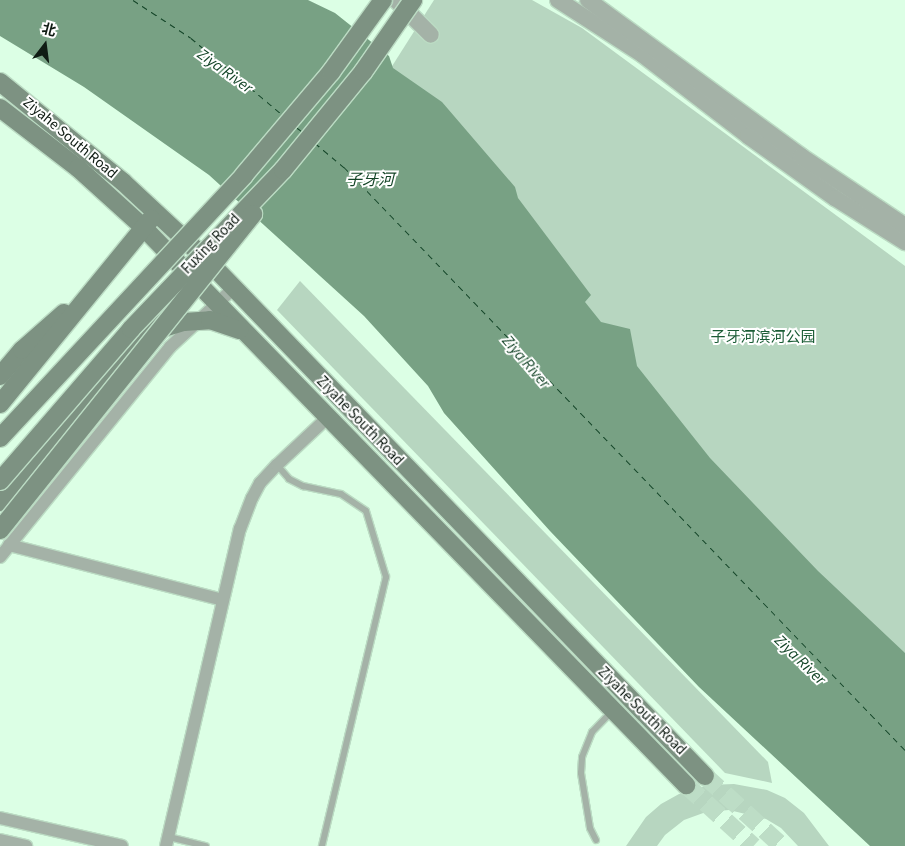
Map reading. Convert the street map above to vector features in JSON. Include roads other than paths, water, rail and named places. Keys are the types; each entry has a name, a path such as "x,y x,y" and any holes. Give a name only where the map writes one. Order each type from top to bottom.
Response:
{"main road":[{"name":"Fuxing Road","path":"0,438 244,175 331,72 383,0"},
{"name":"Fuxing Road","path":"0,481 131,329 283,170 363,72 413,0"},
{"name":"Ziyahe South Road","path":"0,82 157,212 201,255 705,776"},
{"name":"Ziyahe South Road","path":"0,108 78,168 148,232 686,785"},
{"path":"0,530 232,242 283,170"},
{"path":"0,404 120,254 148,232 157,212"},
{"path":"0,502 192,276 201,255 178,241 148,232"},
{"path":"0,376 22,350 87,293"},
{"path":"140,338 171,325 198,320 228,324 254,341"}],"street":[{"path":"396,0 431,35"},
{"path":"558,0 643,55 748,136 828,192 905,242"},
{"path":"588,0 801,156 905,226"},
{"path":"0,557 143,378 198,320 234,288"},
{"path":"167,842 240,529 260,483 327,418"},
{"path":"9,545 223,600"},
{"path":"0,818 122,846"},
{"path":"0,840 26,846"}],"lane":[{"path":"277,465 290,479 303,486 341,494 366,511 386,577 322,846"},
{"path":"596,840 590,828 581,773 582,757 592,732 614,710"},
{"path":"167,842 206,846"}],"water":[{"name":"子牙河","path":"0,0 308,0 335,13 389,56 393,68 442,102 515,187 518,198 591,295 585,302 601,322 630,329 637,366 710,458 818,571 905,653 905,846 870,846 699,687 550,531 444,413 428,386 364,316 209,175 84,87 0,36"}],"tunnel":[{"path":"705,776 782,846"},
{"path":"686,785 753,846"}],"water label":[{"name":"Ziya River","path":"225,71"},
{"name":"Ziya River","path":"526,362"},
{"name":"Ziya River","path":"800,660"}],"park label":[{"name":"子牙河滨河公园","path":"763,338"}]}
